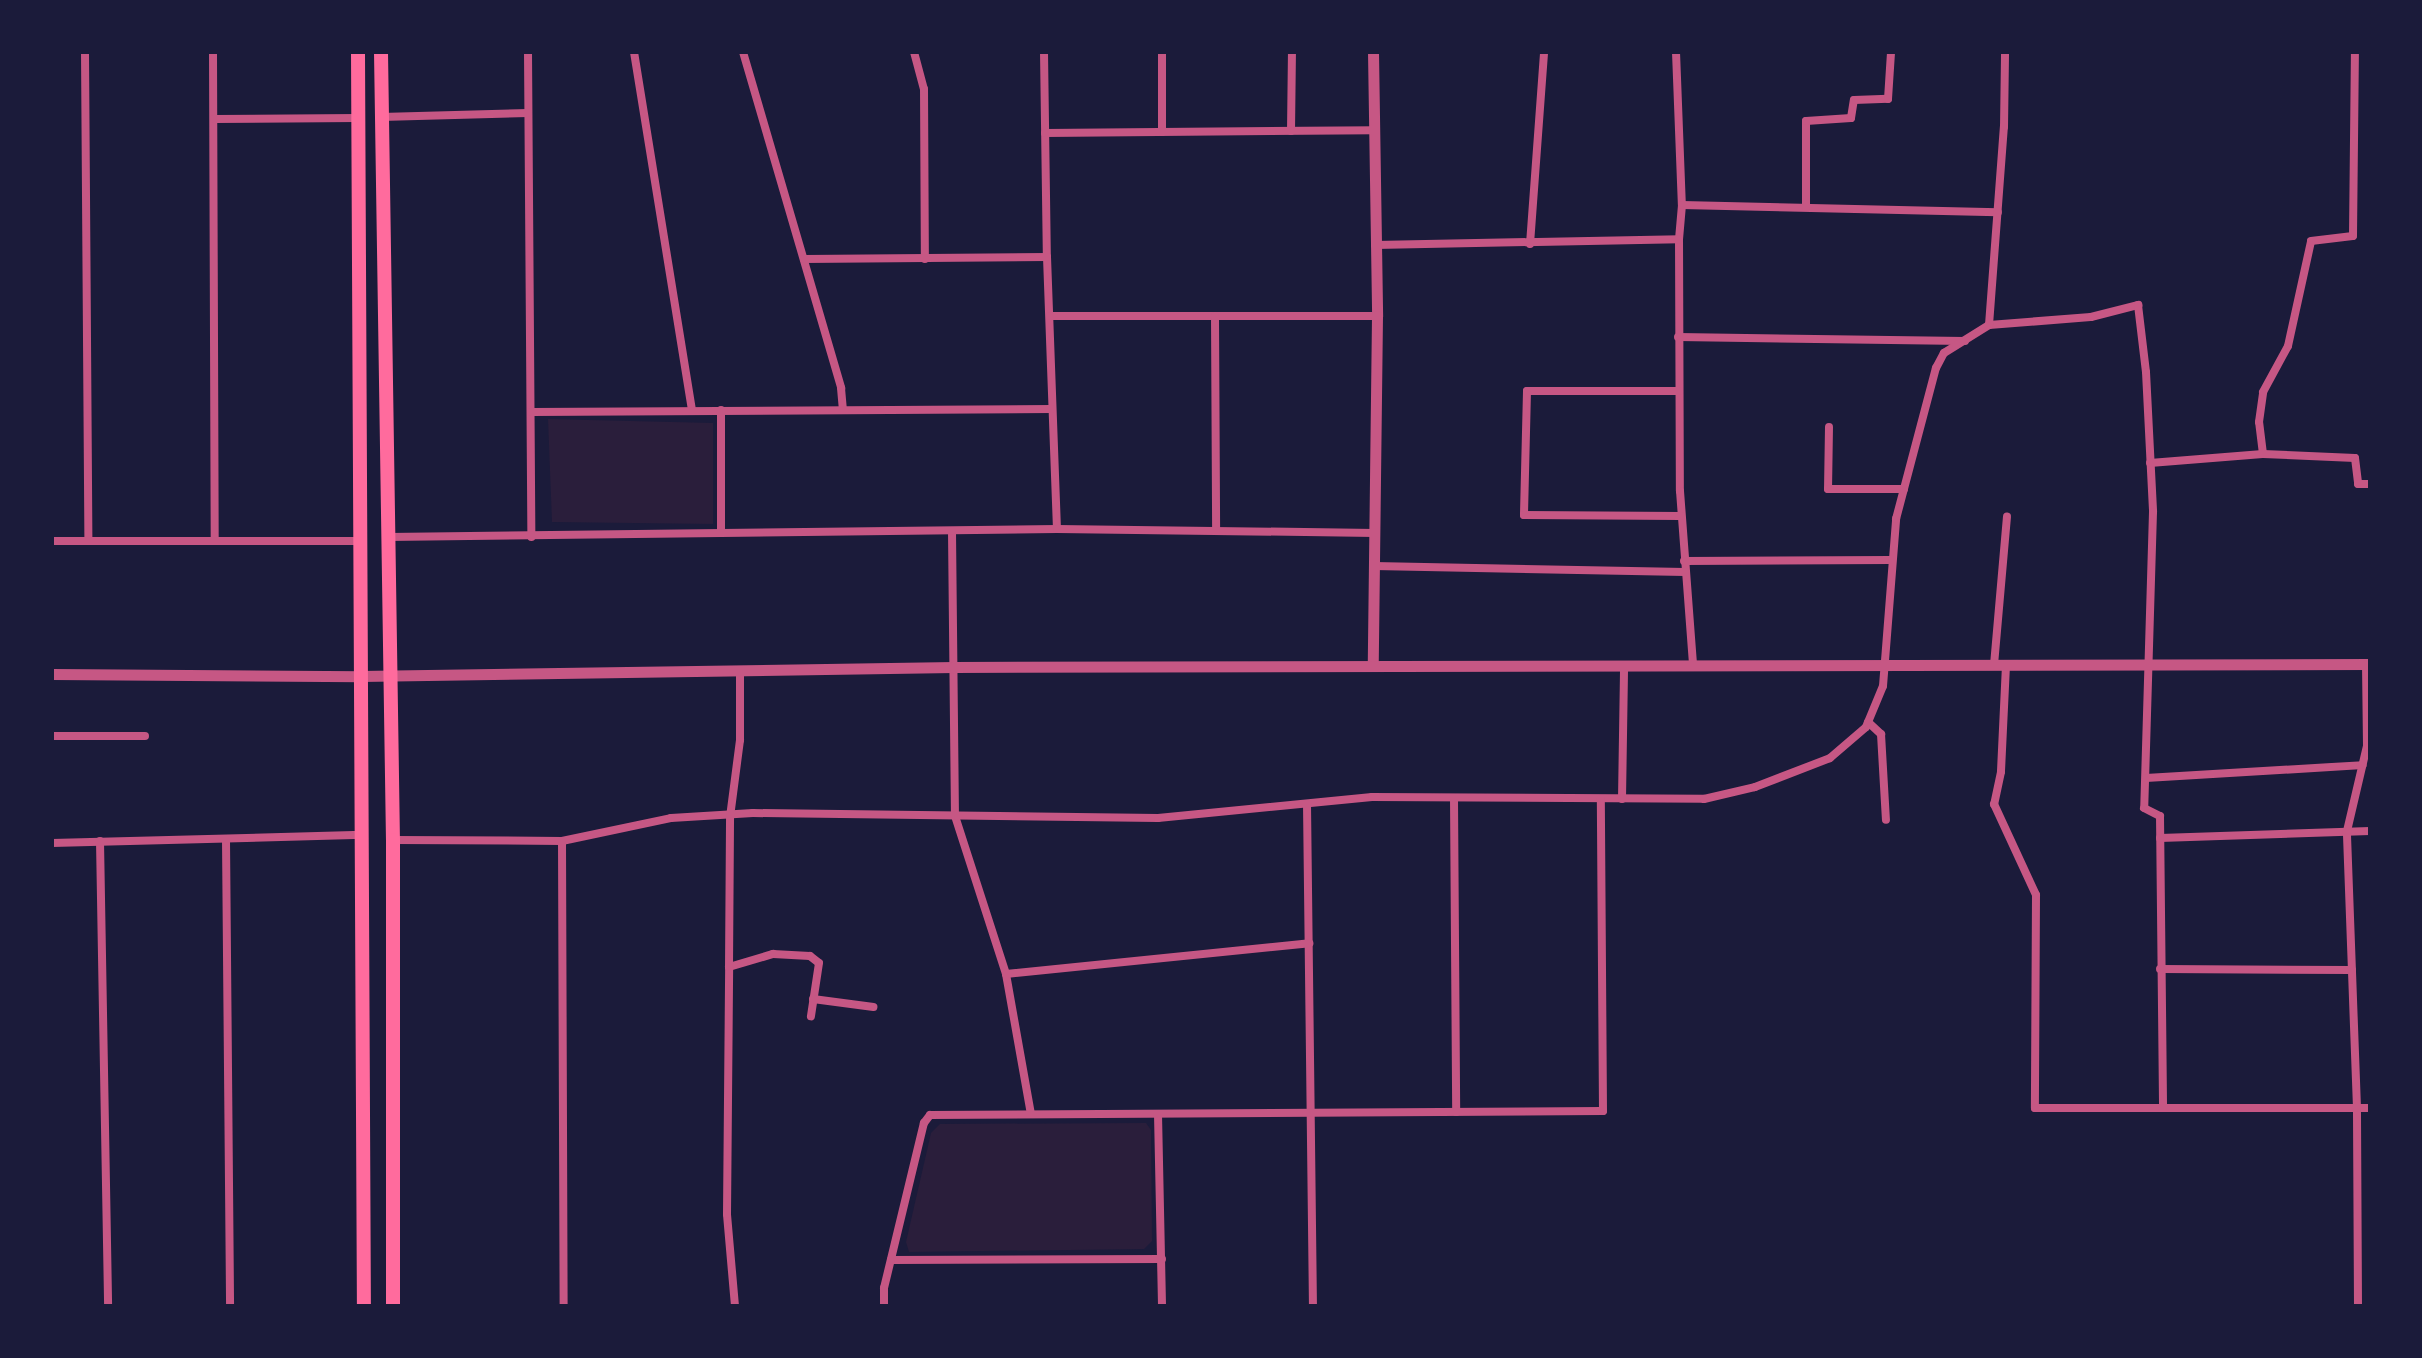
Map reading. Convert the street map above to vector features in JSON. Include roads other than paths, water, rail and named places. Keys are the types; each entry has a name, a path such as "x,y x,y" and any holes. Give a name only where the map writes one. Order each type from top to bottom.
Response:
{"main road":[{"path":"358,52 364,1306"},
{"path":"381,52 393,840 393,1306"}],"street":[{"path":"85,52 88,541"},
{"path":"213,52 215,541"},
{"path":"528,52 531,537"},
{"path":"634,52 692,409"},
{"path":"743,52 841,388 843,409"},
{"path":"914,52 924,89 925,259"},
{"path":"1044,52 1047,257 1057,529"},
{"path":"1162,52 1162,132"},
{"path":"1291,131 1292,52"},
{"path":"1373,52 1377,316 1373,665"},
{"path":"1530,244 1544,52"},
{"path":"1675,52 1682,205 1678,337 1681,516 1693,665"},
{"path":"1806,207 1806,121 1851,118 1854,100 1888,99 1891,52"},
{"path":"1989,325 2005,52"},
{"path":"2263,454 2259,422 2263,392 2288,346 2311,241 2353,236 2355,52"},
{"path":"381,117 528,113"},
{"path":"214,119 358,118"},
{"path":"1045,133 1374,130"},
{"path":"1682,205 1998,212"},
{"path":"1375,245 1679,239"},
{"path":"804,259 1047,257"},
{"path":"393,840 562,841 671,818 730,817 753,813 1158,818 1372,797 1704,799 1755,787 1830,758 1868,722 1883,686 1891,560 1904,489 1936,368 1944,353 1989,325 2091,317 2138,305 2146,372 2153,512 2151,663 2144,808 2160,816 2163,1108"},
{"path":"1050,316 1377,316"},
{"path":"1215,316 1216,531"},
{"path":"1678,337 1967,341"},
{"path":"1679,391 1527,391 1524,515 1681,516"},
{"path":"531,412 1052,409"},
{"path":"721,410 721,531"},
{"path":"1829,427 1828,489 1904,489"},
{"path":"2150,463 2263,454 2355,458 2358,484 2370,484"},
{"path":"2007,517 2000,665 2001,772 1994,804 2036,895 2035,1108 2370,1108"},
{"path":"388,537 1057,529 1375,533"},
{"path":"952,532 955,816 1006,974 1031,1114"},
{"path":"52,541 358,541"},
{"path":"1684,561 1891,560"},
{"path":"1374,566 1685,572"},
{"path":"52,674 361,676 954,667 2368,664 2367,746 2347,831 2357,1108 2358,1306"},
{"path":"1622,799 1624,666"},
{"path":"735,1306 727,1214 730,817 740,740 740,672"},
{"path":"1868,722 1881,734 1886,820"},
{"path":"52,736 145,736"},
{"path":"2146,778 2363,765"},
{"path":"1454,799 1456,1112"},
{"path":"884,1306 884,1288 924,1123 930,1115 1603,1111 1601,799"},
{"path":"1307,804 1313,1306"},
{"path":"2160,838 2370,831"},
{"path":"52,843 363,835"},
{"path":"226,840 230,1306"},
{"path":"100,841 108,1306"},
{"path":"562,841 564,1306"},
{"path":"1006,974 1309,943"},
{"path":"729,967 773,954 810,956 819,963 811,1016"},
{"path":"2160,969 2352,970"},
{"path":"813,999 873,1007"},
{"path":"1158,1114 1162,1306"},
{"path":"891,1260 1162,1259"}]}
